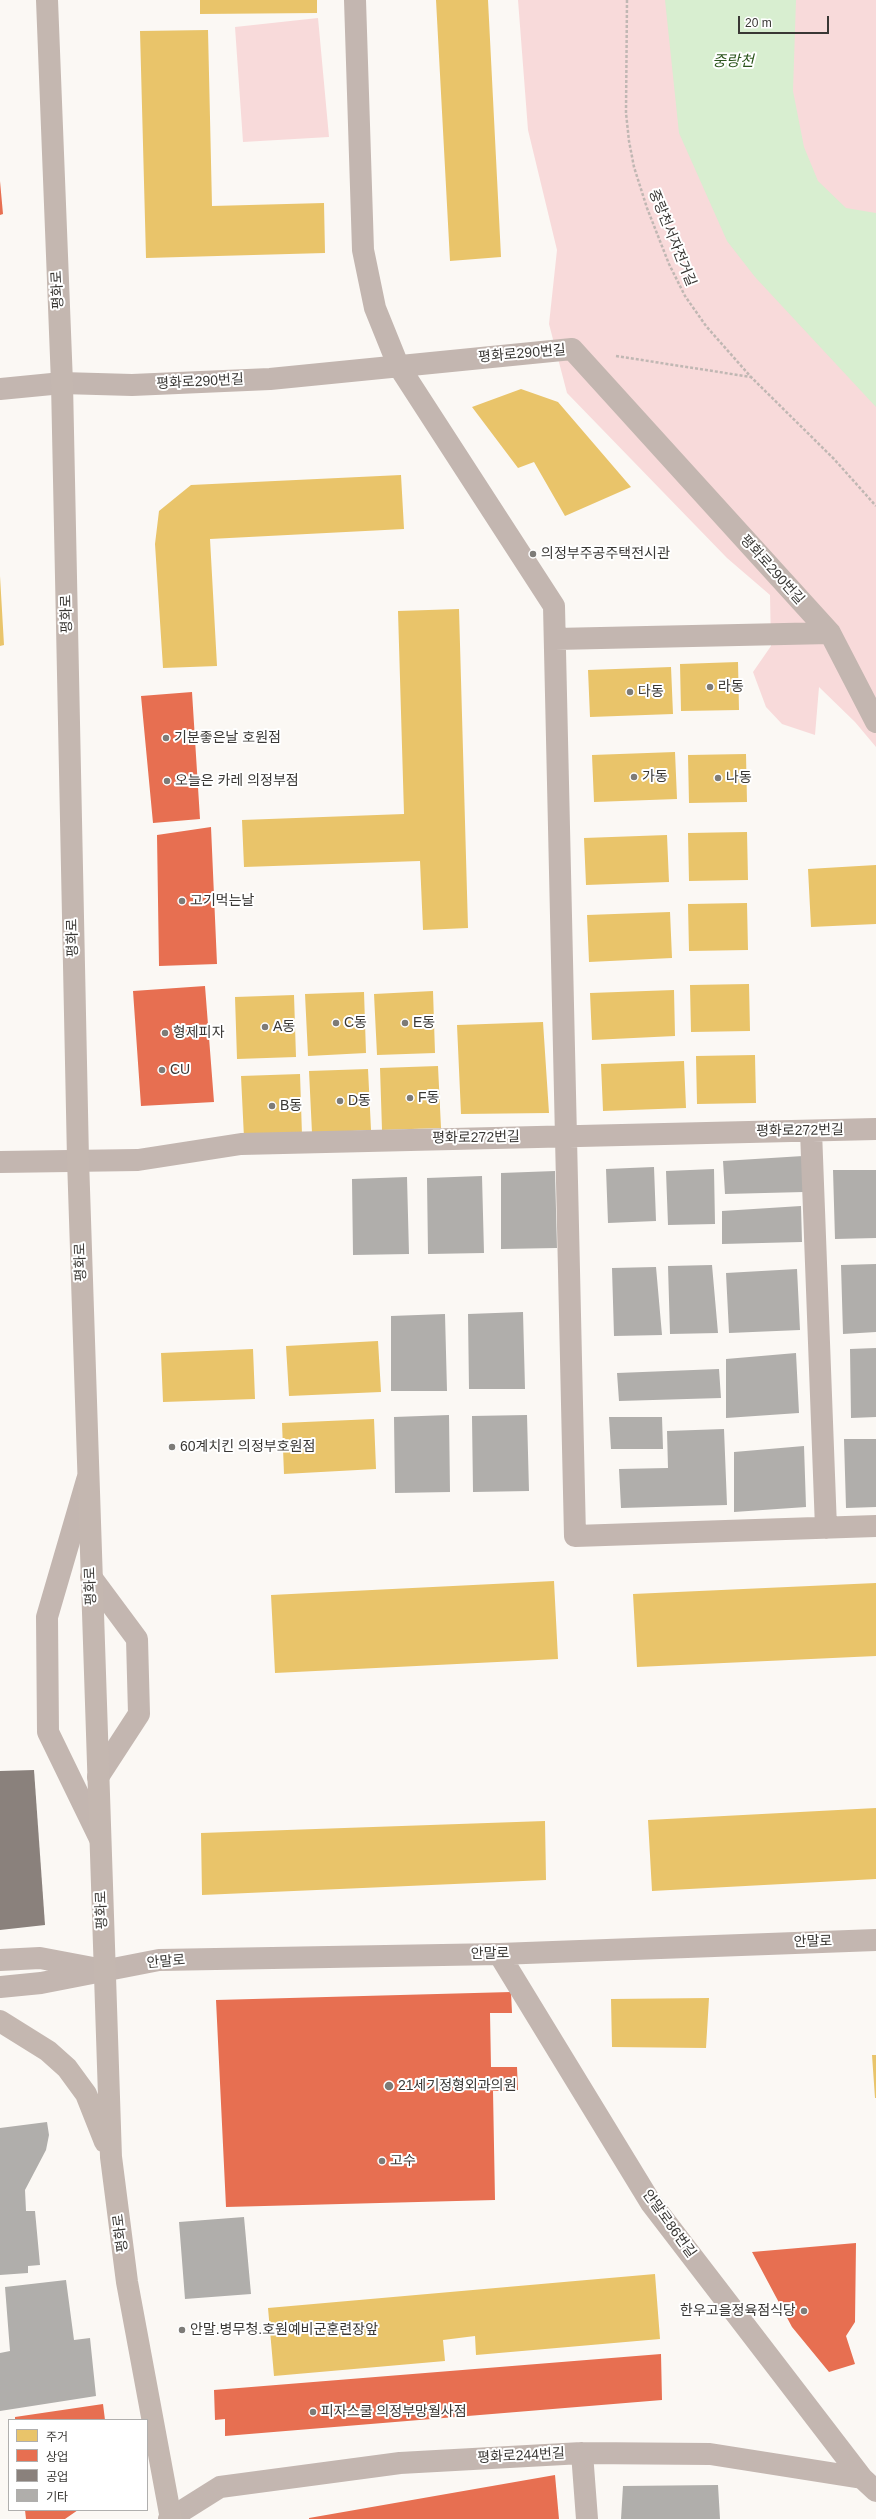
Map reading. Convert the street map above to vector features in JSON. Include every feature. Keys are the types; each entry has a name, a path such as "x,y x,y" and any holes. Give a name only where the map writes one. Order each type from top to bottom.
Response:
{"main road":[{"name":"평화로","path":"47,0 62,383 78,1159 111,2157 126,2282 170,2519"},
{"path":"0,2021 48,2051 67,2068 86,2094 111,2157"}],"street":[{"path":"355,0 363,250 375,308 398,365 554,606 575,1536 876,1526"},
{"name":"평화로290번길","path":"0,390 62,383 132,385 270,378 572,349 830,634 876,722"},
{"path":"555,639 830,634"},
{"name":"평화로272번길","path":"0,1162 78,1159 138,1160 241,1144 876,1129"},
{"path":"811,1130 826,1528"},
{"path":"88,1477 47,1617 48,1732 100,1839"},
{"path":"91,1577 137,1639 139,1714 98,1777"},
{"name":"안말로","path":"0,1987 41,1984 159,1960 499,1954 876,1940"},
{"name":"안말로86번길","path":"499,1954 651,2203 869,2485"},
{"name":"안말로","path":"0,1960 40,1958 104,1971"},
{"path":"582,2453 587,2519"},
{"name":"평화로244번길","path":"170,2519 220,2487 400,2463 582,2453 710,2454 869,2485"}],"path":[{"name":"중랑천서자전거길","path":"627,0 627,127 634,167 647,208 669,264 685,296 706,326 751,378 834,459 876,506"},
{"path":"572,349 751,378"}],"shaded area":[{"path":"518,0 876,0 876,747 855,722 819,687 815,735 782,724 766,707 753,672 771,646 770,595 727,558 567,393 549,324 557,250 528,130"},
{"path":"318,18 329,137 243,142 235,27"}],"water":[{"name":"중랑천","path":"665,0 796,0 793,91 804,147 818,181 846,208 876,213 876,407 755,277 727,241 679,133"}],"building: 주거":[{"path":"200,0 317,0 317,13 200,14"},
{"path":"436,0 488,0 501,257 450,261"},
{"path":"208,30 212,206 324,203 325,253 146,258 140,31"},
{"path":"521,389 558,402 631,487 565,516 534,462 518,468 472,407"},
{"path":"401,475 404,529 210,539 217,666 163,668 155,544 159,511 191,485"},
{"path":"0,576 4,645 0,646"},
{"path":"459,609 468,928 423,930 420,861 244,867 242,820 404,814 398,611"},
{"name":"라동","path":"738,662 739,710 681,711 680,664"},
{"name":"다동","path":"671,667 673,714 590,717 588,670"},
{"name":"가동","path":"675,752 677,799 594,802 592,755"},
{"name":"나동","path":"746,754 747,802 689,803 688,755"},
{"path":"747,832 748,880 689,881 688,833"},
{"path":"667,835 669,882 586,885 584,838"},
{"path":"876,865 876,924 811,927 808,869"},
{"path":"747,903 748,950 689,951 688,904"},
{"path":"670,912 672,958 589,962 587,915"},
{"path":"749,984 750,1031 691,1032 690,985"},
{"path":"674,990 675,1036 592,1040 590,993"},
{"name":"E동","path":"433,991 435,1053 377,1055 374,994"},
{"name":"C동","path":"364,992 366,1053 308,1056 305,994"},
{"name":"A동","path":"294,995 296,1057 237,1059 235,997"},
{"path":"543,1022 549,1113 461,1114 457,1025"},
{"path":"755,1055 756,1103 697,1104 696,1056"},
{"path":"684,1061 686,1108 603,1111 601,1064"},
{"name":"F동","path":"438,1066 441,1128 382,1130 380,1068"},
{"name":"D동","path":"368,1069 371,1130 312,1133 309,1071"},
{"name":"B동","path":"300,1074 302,1135 244,1138 241,1076"},
{"path":"378,1341 381,1392 289,1396 286,1346"},
{"path":"253,1349 255,1399 163,1402 161,1353"},
{"path":"374,1419 376,1469 284,1474 282,1423"},
{"path":"554,1581 558,1659 275,1673 271,1595"},
{"path":"876,1583 876,1656 637,1667 633,1594"},
{"path":"876,1808 876,1879 652,1891 648,1820"},
{"path":"545,1821 546,1880 202,1895 201,1833"},
{"path":"709,1998 706,2048 612,2047 611,1999"},
{"path":"872,2055 876,2055 876,2098 875,2098"},
{"path":"655,2274 660,2339 476,2355 475,2336 443,2340 445,2361 274,2376 268,2308"}],"building: 상업":[{"path":"0,181 3,214 0,215"},
{"path":"192,692 200,819 153,823 141,696"},
{"path":"211,827 217,964 159,966 157,835"},
{"path":"205,986 214,1102 141,1106 133,991"},
{"path":"511,1992 512,2013 490,2013 491,2067 517,2067 518,2090 493,2091 495,2200 226,2207 216,2000"},
{"path":"856,2243 855,2322 846,2336 855,2364 829,2372 792,2327 752,2252"},
{"path":"661,2354 662,2400 225,2436 225,2419 215,2420 214,2390"},
{"path":"103,2404 105,2419 15,2419 15,2417"},
{"path":"555,2475 559,2519 309,2519 309,2518"},
{"path":"25,2511 77,2511 65,2519 26,2519"}],"building: 공업":[{"path":"34,1770 45,1925 0,1930 0,1771"}],"building: 기타":[{"path":"803,1156 804,1192 725,1194 723,1161"},
{"path":"654,1167 656,1221 608,1223 606,1169"},
{"path":"714,1169 715,1224 668,1225 666,1171"},
{"path":"833,1170 876,1170 876,1238 835,1239"},
{"path":"555,1171 557,1248 501,1249 501,1173"},
{"path":"482,1176 484,1253 428,1254 427,1178"},
{"path":"407,1177 409,1254 353,1255 352,1179"},
{"path":"801,1206 802,1242 722,1244 722,1211"},
{"path":"876,1264 876,1332 843,1334 841,1265"},
{"path":"712,1265 718,1333 670,1334 668,1266"},
{"path":"656,1267 662,1335 614,1336 612,1268"},
{"path":"797,1269 800,1330 729,1333 726,1273"},
{"path":"523,1312 525,1389 469,1389 468,1314"},
{"path":"445,1314 447,1391 391,1391 391,1316"},
{"path":"876,1348 876,1417 851,1418 850,1349"},
{"path":"796,1353 799,1413 726,1418 726,1359"},
{"path":"719,1369 721,1398 619,1401 617,1373"},
{"path":"449,1415 450,1492 395,1493 394,1417"},
{"path":"527,1415 529,1491 473,1492 472,1416"},
{"path":"609,1417 662,1417 663,1449 611,1449"},
{"path":"724,1429 727,1505 621,1508 619,1469 668,1468 667,1431"},
{"path":"844,1439 876,1439 876,1507 846,1508"},
{"path":"804,1446 806,1507 734,1512 734,1452"},
{"path":"47,2122 49,2135 46,2150 25,2190 26,2211 35,2211 40,2265 28,2266 28,2273 0,2275 0,2128"},
{"path":"244,2217 251,2294 185,2299 179,2222"},
{"path":"66,2280 74,2340 90,2338 96,2396 0,2411 0,2353 10,2351 5,2287"},
{"path":"718,2485 720,2519 621,2519 623,2486"}],"place":[{"name":"의정부주공주택전시관","path":"533,554"},
{"name":"라동","path":"710,687"},
{"name":"다동","path":"630,692"},
{"name":"기분좋은날 호원점","path":"166,738"},
{"name":"가동","path":"634,777"},
{"name":"나동","path":"718,778"},
{"name":"오늘은 카레 의정부점","path":"167,781"},
{"name":"고기먹는날","path":"182,901"},
{"name":"C동","path":"336,1023"},
{"name":"E동","path":"405,1023"},
{"name":"A동","path":"265,1027"},
{"name":"형제피자","path":"165,1033"},
{"name":"CU","path":"162,1070"},
{"name":"F동","path":"410,1098"},
{"name":"D동","path":"340,1101"},
{"name":"B동","path":"272,1106"},
{"name":"60계치킨 의정부호원점","path":"172,1447"},
{"name":"21세기정형외과의원","path":"389,2086"},
{"name":"고수","path":"382,2161"},
{"name":"한우고을정육점식당","path":"804,2311"},
{"name":"안말.병무청.호원예비군훈련장앞","path":"182,2330"},
{"name":"피자스쿨 의정부망월사점","path":"313,2412"}]}
